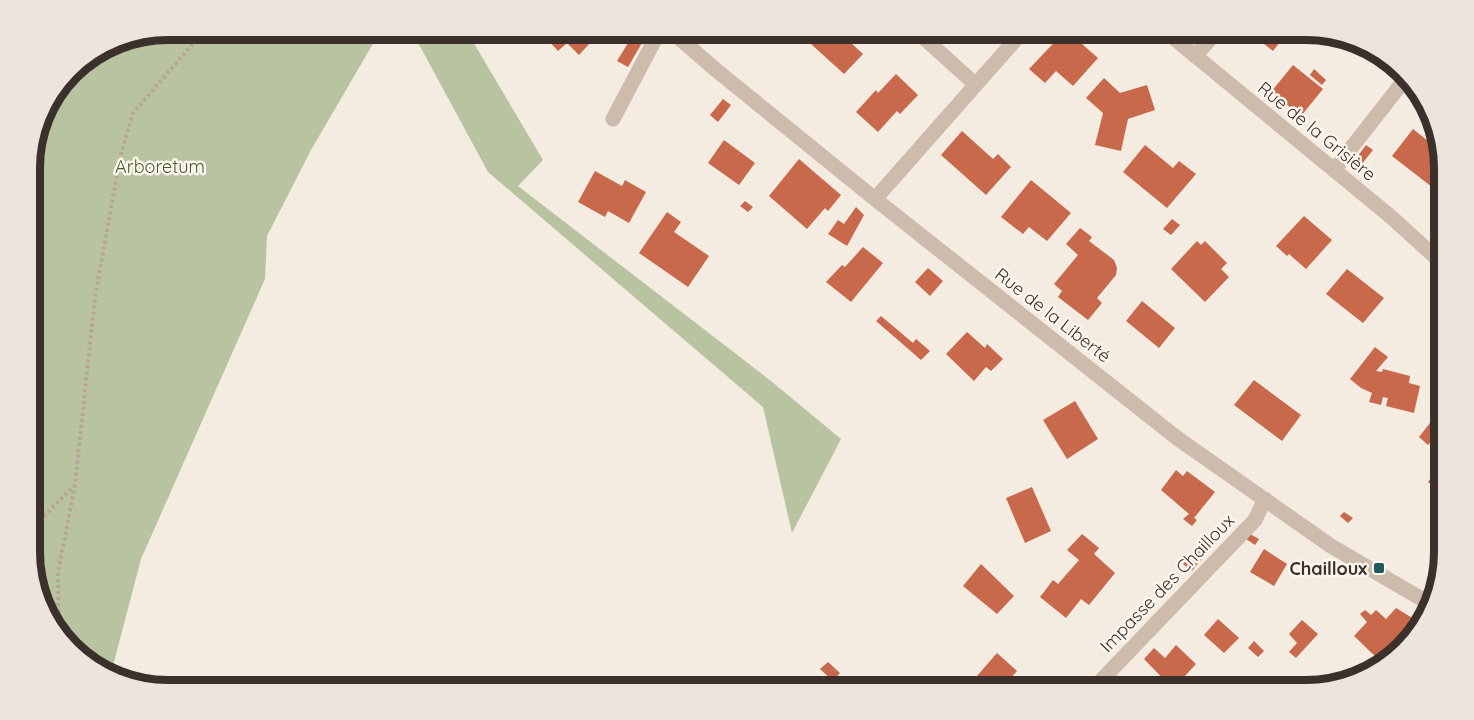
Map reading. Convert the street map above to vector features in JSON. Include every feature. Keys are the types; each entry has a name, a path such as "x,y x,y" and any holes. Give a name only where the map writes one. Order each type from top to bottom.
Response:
{"street":[{"path":"613,119 655,40"},
{"name":"Rue de la Liberté","path":"682,40 875,199 1177,438 1331,546 1424,600"},
{"path":"926,40 975,84"},
{"path":"875,199 1015,40"},
{"name":"Rue de la Grisière","path":"1176,40 1390,216 1434,256"},
{"path":"1195,56 1209,40"},
{"path":"1334,170 1401,84"},
{"name":"Impasse des Chailloux","path":"1102,679 1255,520 1265,499"}],"path":[{"path":"59,617 58,572 75,485 95,297 121,154 133,113 196,40"},
{"path":"40,520 75,485"}],"green space":[{"name":"Arboretum","path":"168,40 375,40 311,150 267,236 265,279 141,559 113,667 78,642 58,616 45,585 40,552 41,160 50,119 72,84 84,72 119,50 135,45"},
{"path":"417,40 472,40 543,160 518,186 771,381 841,439 792,533 763,407 488,172"}],"building":[{"path":"548,40 593,40 579,55 567,43 558,51"},
{"path":"630,40 644,40 628,67 617,61"},
{"path":"815,40 848,40 863,54 844,74 811,44"},
{"path":"1057,40 1077,40 1098,58 1073,86 1056,71 1045,83 1029,69"},
{"path":"1259,40 1281,40 1273,51"},
{"path":"1293,65 1323,89 1301,116 1271,92"},
{"path":"1314,69 1326,80 1322,85 1310,75"},
{"path":"896,74 918,95 900,114 897,111 878,132 856,112 876,90 878,93"},
{"path":"1104,78 1120,93 1147,85 1155,110 1128,119 1121,151 1095,145 1103,113 1086,98"},
{"path":"723,99 731,105 718,122 710,115"},
{"path":"1413,129 1430,143 1434,184 1432,187 1392,156"},
{"path":"962,131 993,159 998,154 1011,167 986,195 941,155"},
{"path":"724,140 755,163 739,185 708,163"},
{"path":"1145,145 1173,168 1179,161 1196,174 1167,208 1123,172"},
{"path":"1366,145 1373,150 1361,165 1355,160"},
{"path":"799,159 841,195 828,211 825,208 807,229 769,196"},
{"path":"595,171 622,186 625,180 646,192 629,223 608,211 605,217 578,202"},
{"path":"1031,180 1071,213 1047,241 1029,227 1023,234 1001,217"},
{"path":"745,201 753,207 748,212 740,206"},
{"path":"856,207 864,215 847,246 828,234 838,220 844,224"},
{"path":"667,212 681,222 674,232 709,256 688,287 639,253"},
{"path":"1304,216 1332,240 1306,269 1276,246"},
{"path":"1172,219 1180,225 1171,235 1163,229"},
{"path":"1080,228 1092,237 1089,241 1114,260 1117,268 1116,275 1097,298 1102,303 1088,320 1058,297 1062,291 1054,284 1078,255 1066,244"},
{"path":"1197,241 1201,245 1205,241 1227,263 1221,269 1229,277 1205,302 1171,269"},
{"path":"863,247 883,263 851,302 826,282 842,265 845,267"},
{"path":"928,268 943,281 930,296 915,282"},
{"path":"1347,269 1384,298 1363,323 1326,294"},
{"path":"1142,301 1175,328 1159,348 1126,321"},
{"path":"881,316 913,343 916,339 930,351 921,360 876,321"},
{"path":"967,332 985,348 987,344 1003,359 991,371 986,367 974,381 946,354"},
{"path":"1375,347 1388,357 1376,371 1382,372 1383,369 1410,376 1409,383 1420,386 1414,413 1386,406 1388,398 1383,397 1381,405 1369,402 1372,393 1350,379"},
{"path":"1254,380 1301,415 1282,441 1234,405"},
{"path":"1075,401 1098,439 1067,459 1043,420"},
{"path":"1434,418 1434,424 1430,429 1434,432 1434,438 1428,445 1419,437"},
{"path":"1176,470 1183,476 1187,471 1215,492 1194,518 1197,520 1192,526 1183,519 1189,514 1161,490"},
{"path":"1434,474 1434,487 1428,482"},
{"path":"1032,487 1051,531 1025,543 1006,498"},
{"path":"1344,512 1353,518 1348,523 1340,516"},
{"path":"1082,534 1099,548 1094,554 1115,573 1089,605 1081,599 1066,618 1040,597 1053,580 1058,584 1079,560 1067,550"},
{"path":"1250,534 1259,539 1255,545 1246,539"},
{"path":"1205,538 1213,545 1192,571 1183,564"},
{"path":"1264,549 1287,564 1274,586 1250,572"},
{"path":"981,564 1014,596 997,614 963,586"},
{"path":"1396,608 1414,619 1402,635 1377,658 1354,636 1367,622 1360,614 1365,610 1371,615 1376,610 1386,619"},
{"path":"1218,619 1239,638 1224,653 1204,635"},
{"path":"1302,620 1318,634 1296,658 1289,652 1297,643 1289,634"},
{"path":"1254,641 1264,651 1258,657 1248,648"},
{"path":"1176,645 1196,664 1182,679 1163,679 1144,659 1154,648 1165,658"},
{"path":"997,653 1017,671 1010,679 981,679 977,676"},
{"path":"828,662 840,673 834,679 831,679 820,669"}],"place":[{"name":"Chailloux","path":"1379,568"}]}
